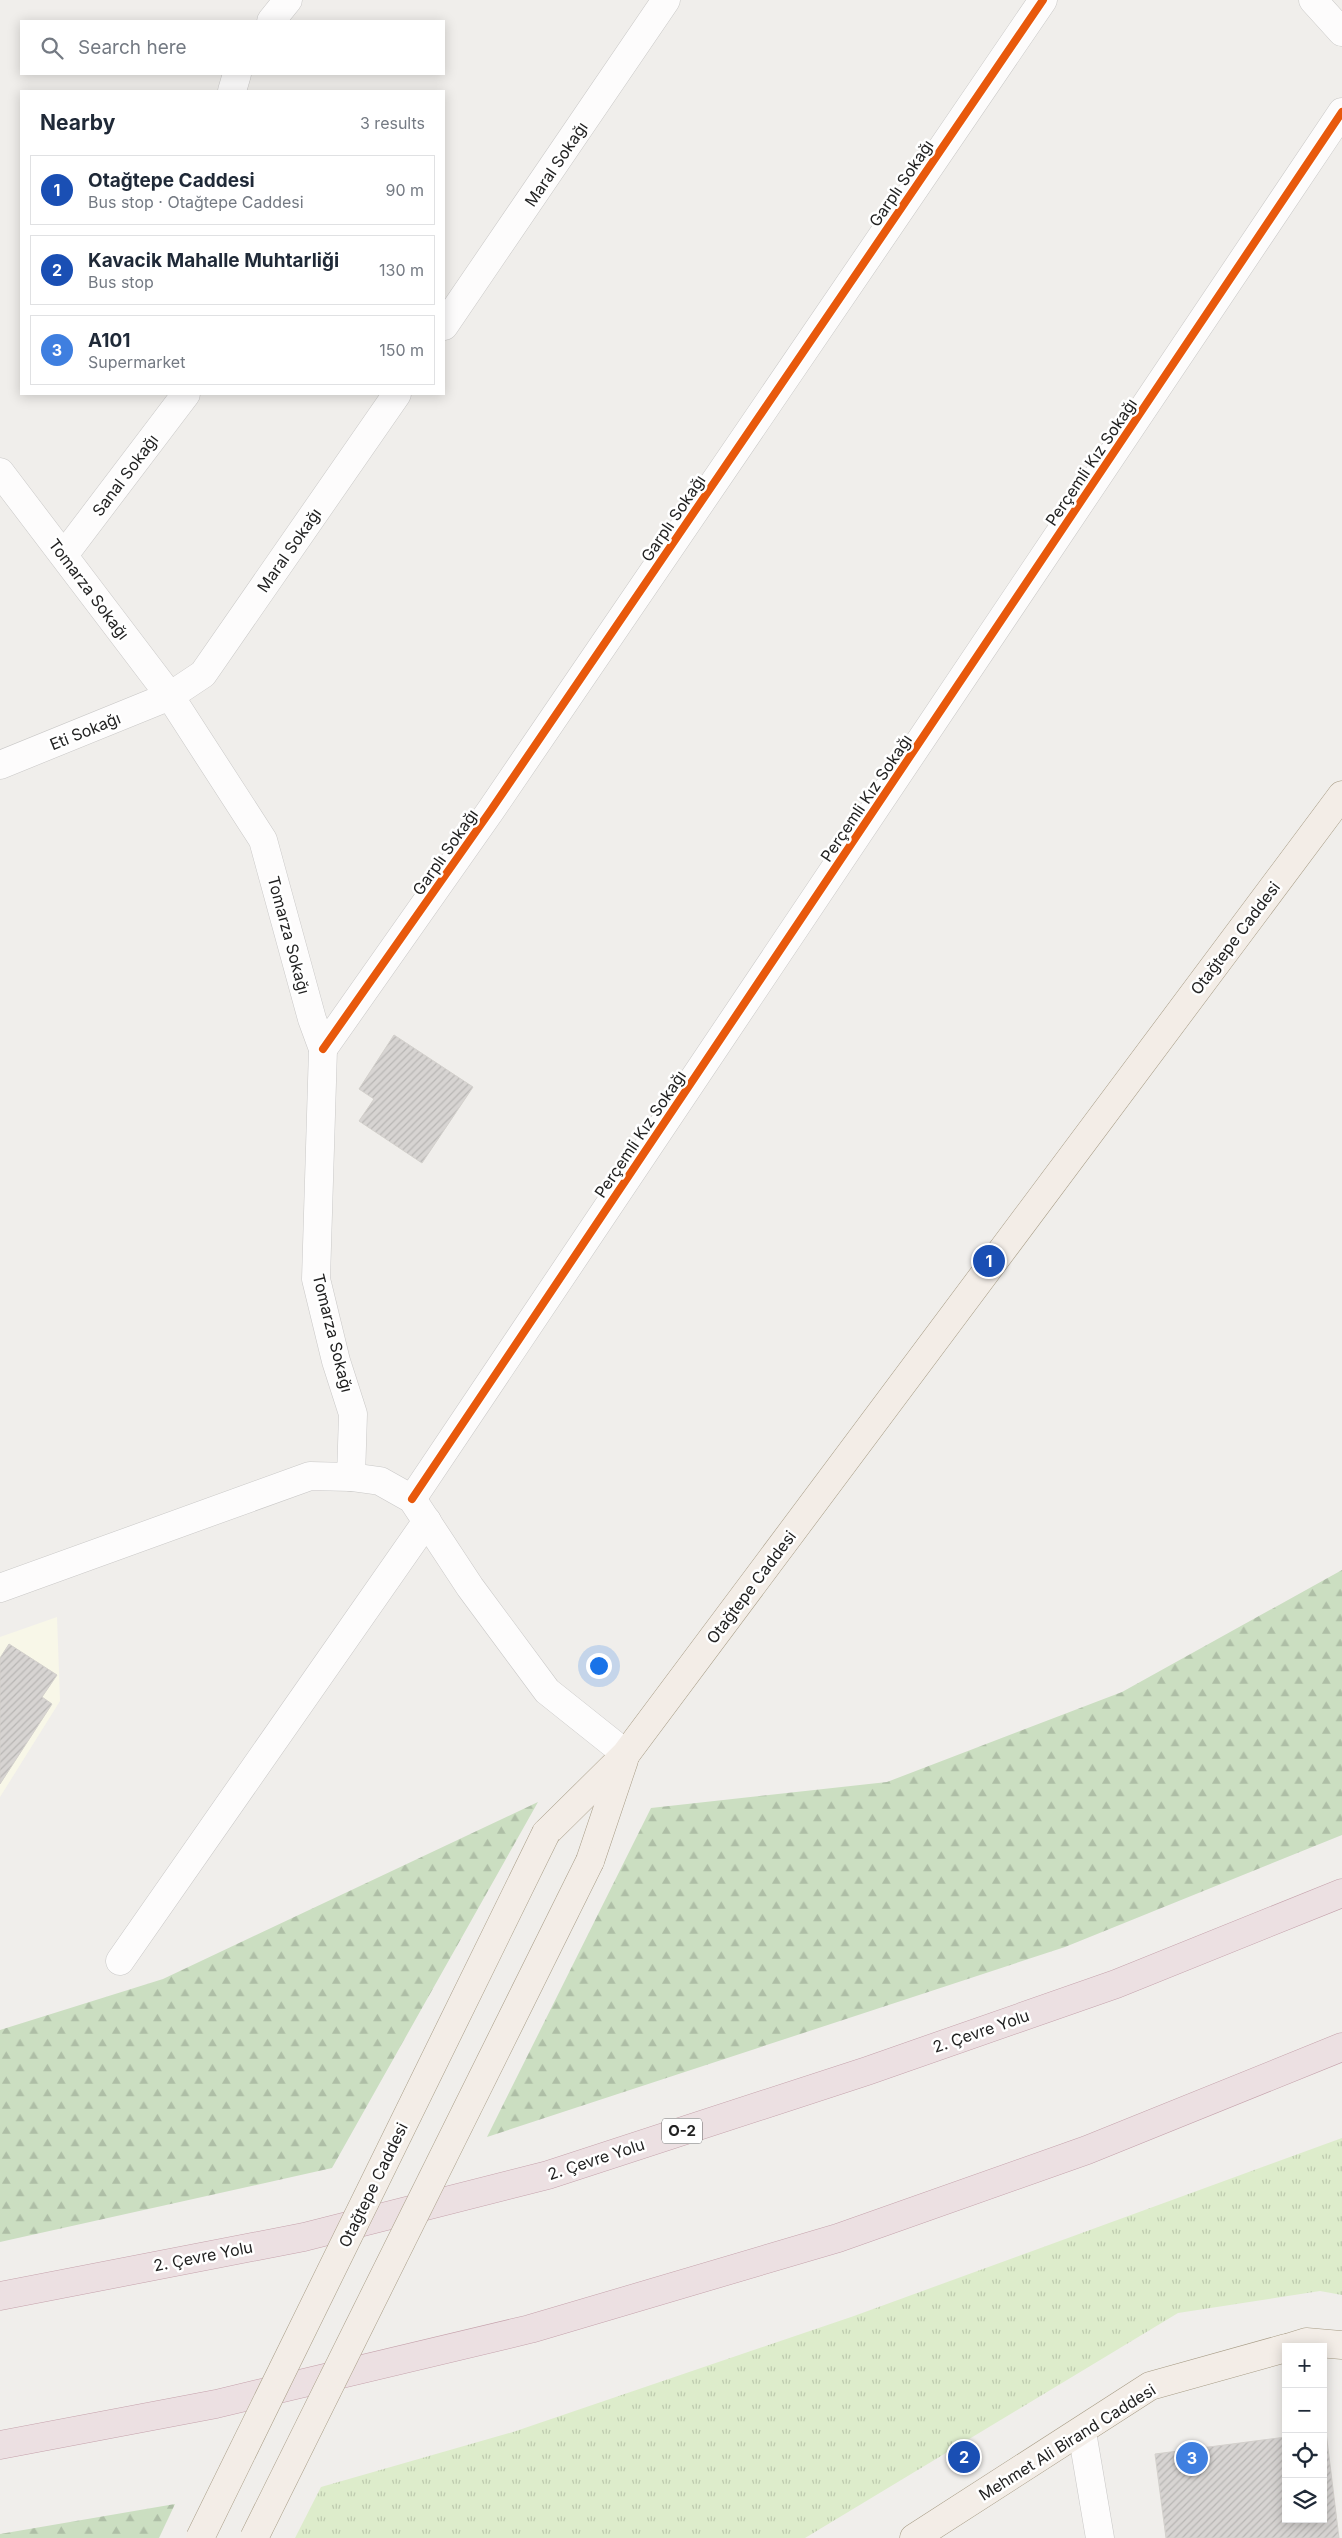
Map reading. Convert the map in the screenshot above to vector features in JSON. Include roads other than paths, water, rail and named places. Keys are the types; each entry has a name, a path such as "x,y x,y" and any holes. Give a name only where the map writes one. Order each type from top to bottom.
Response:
{"highway":[{"name":"2. Çevre Yolu","path":"0,2296 304,2236 548,2175 867,2071 1116,1984 1342,1893"},
{"path":"0,2445 216,2404 521,2331 819,2243 1086,2150 1342,2047"}],"main road":[{"name":"Otağtepe Caddesi","path":"200,2538 546,1833 626,1754 1342,795"},
{"path":"254,2538 590,1861 626,1754"},
{"path":"1303,2343 1318,2343"},
{"path":"1327,2344 1342,2345"},
{"name":"Mehmet Ali Birand Caddesi","path":"914,2538 1082,2432 1150,2386 1282,2349"}],"street":[{"path":"272,20 288,0"},
{"name":"Maral Sokağı","path":"445,325 666,0"},
{"name":"Garplı Sokağı","path":"323,1049 492,810 1043,0"},
{"path":"1313,0 1342,32"},
{"path":"232,90 236,75"},
{"name":"Perçemli Kız Sokağı","path":"120,1961 1342,112"},
{"name":"Sanal Sokağı","path":"64,556 185,395"},
{"name":"Maral Sokağı","path":"170,696 203,674 396,395"},
{"name":"Tomarza Sokağı","path":"0,472 170,696 263,840 312,1019 323,1049 316,1279 336,1361 354,1414 351,1477"},
{"name":"Eti Sokağı","path":"0,765 170,696"},
{"path":"0,1588 310,1476 351,1477 380,1481 419,1510 470,1587 547,1691 626,1754"},
{"path":"1082,2432 1100,2538"}],"place":[{"name":"Otağtepe Caddesi","path":"989,1261"},
{"name":"Kavacik Mahalle Muhtarliği","path":"964,2457"},
{"name":"A101","path":"1192,2458"}]}
